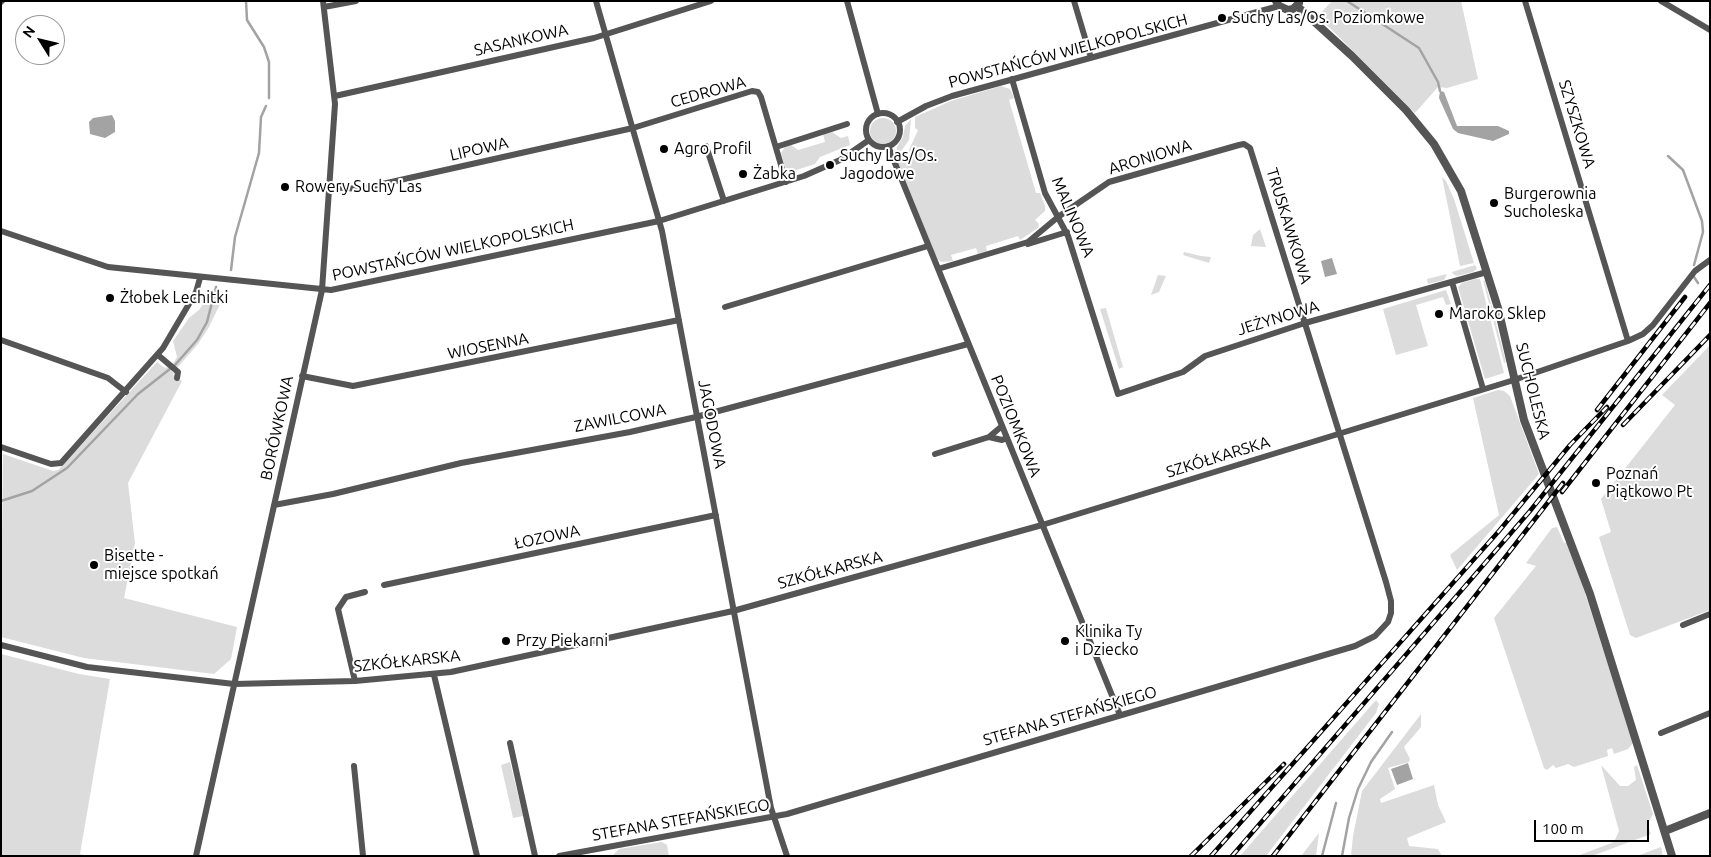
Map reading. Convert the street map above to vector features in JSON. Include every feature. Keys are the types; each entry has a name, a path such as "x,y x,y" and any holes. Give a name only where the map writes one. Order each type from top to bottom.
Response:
{"street":[{"path":"323,4 356,1"},
{"name":"JAGODOWA","path":"596,1 659,221 775,817 787,856"},
{"name":"SASANKOWA","path":"334,96 605,35 711,1"},
{"path":"847,1 878,114"},
{"path":"1074,1 1091,58"},
{"name":"SZYSZKOWA","path":"1525,1 1628,341"},
{"path":"1661,1 1710,30"},
{"path":"1277,4 1288,10 1298,3"},
{"name":"SUCHOLESKA","path":"1298,3 1387,90 1434,144 1461,191 1487,272 1529,435 1590,594 1672,856"},
{"name":"BORÓWKOWA","path":"196,856 322,290 330,187 334,96 323,4"},
{"name":"POWSTAŃCÓW WIELKOPOLSKICH","path":"897,122 939,101 1277,4"},
{"name":"MALINOWA","path":"1012,79 1045,192 1067,232 1084,280 1118,394"},
{"name":"CEDROWA","path":"633,128 752,90 758,92 786,182"},
{"path":"878,114 891,115 897,122 898,136 888,146 875,146 869,140 866,124 878,114"},
{"path":"776,147 847,124"},
{"name":"LIPOWA","path":"330,187 344,189 370,187 633,128"},
{"name":"POWSTAŃCÓW WIELKOPOLSKICH","path":"1,231 108,267 200,278 331,290 659,221 786,182 830,165 869,140"},
{"name":"ARONIOWA","path":"1021,245 1037,236 1058,217 1109,182 1244,144"},
{"name":"TRUSKAWKOWA","path":"1244,144 1250,148 1339,433"},
{"path":"706,146 724,201"},
{"name":"POZIOMKOWA","path":"888,146 1120,715"},
{"name":"ARONIOWA","path":"938,269 1021,245 1043,241 1067,232"},
{"path":"725,307 928,246"},
{"name":"SZKÓŁKARSKA","path":"1,645 87,667 234,684 355,680 434,675 734,611 1042,525 1514,380 1628,341 1642,334 1652,325 1695,271 1710,260"},
{"name":"JEŻYNOWA","path":"1118,394 1183,372 1205,356 1305,323 1487,272"},
{"path":"1,447 51,464 59,464 158,355 196,292 200,278"},
{"path":"1452,282 1483,389"},
{"name":"WIOSENNA","path":"302,376 353,386 679,320"},
{"path":"1,340 108,378 126,392"},
{"name":"ZAWILCOWA","path":"274,505 280,506 462,463 630,432 696,417 968,344"},
{"path":"158,355 177,374"},
{"path":"935,454 988,438 1002,426"},
{"name":"STEFANA STEFAŃSKIEGO","path":"558,856 775,817 1366,642 1382,630 1391,613 1391,601 1339,433"},
{"path":"988,438 1002,440 1007,438"},
{"name":"ŁOZOWA","path":"384,585 716,515"},
{"path":"355,680 338,609 346,596 365,592"},
{"path":"1682,625 1710,614"},
{"path":"434,675 477,856"},
{"path":"1661,733 1710,713"},
{"path":"510,744 535,856"},
{"path":"354,766 363,856"},
{"path":"1664,831 1710,814"}],"shaded area":[{"path":"1332,1 1461,1 1478,79 1447,88 1438,87 1415,113 1318,16"},
{"path":"1001,86 1010,89 1014,98 1009,100 1036,193 1040,193 1045,211 1035,220 1039,224 1038,228 1020,240 1018,236 986,246 987,251 978,254 976,248 951,255 953,261 942,262 937,259 898,162 908,152 918,130 915,128 915,117 951,101"},
{"path":"1440,91 1444,92 1457,126 1498,126 1509,131 1509,134 1493,141 1458,133 1453,129 1439,98"},
{"path":"112,115 115,121 115,132 105,138 90,134 89,122 93,118"},
{"path":"883,118 892,122 896,131 892,140 883,144 874,140 870,131 874,122"},
{"path":"911,119 909,140 897,157 897,147 903,137 905,126"},
{"path":"832,132 841,138 848,136 850,145 820,157 815,164 787,173 781,153 785,147 791,145 798,150 825,142 823,134"},
{"path":"1442,177 1446,181 1454,199 1474,263 1460,266"},
{"path":"1260,229 1266,247 1251,246 1253,235"},
{"path":"1184,252 1211,257 1209,263 1183,255"},
{"path":"1332,258 1337,274 1325,277 1321,261"},
{"path":"1475,265 1477,269 1473,272 1457,276 1452,272"},
{"path":"1447,274 1444,280 1428,284 1427,279"},
{"path":"1158,275 1166,276 1159,292 1151,295"},
{"path":"1480,279 1504,373 1485,379 1458,287 1462,283"},
{"path":"1483,280 1485,281 1506,362 1504,363"},
{"path":"217,289 221,293 221,302 209,327 198,344 177,368 173,364 177,357 173,341 189,318 200,309 209,293"},
{"path":"1446,290 1451,304 1446,305 1443,297 1416,305 1428,346 1396,355 1383,309"},
{"path":"1106,308 1123,367 1119,369 1100,309"},
{"path":"1710,345 1710,610 1636,638 1630,635 1599,537 1611,532 1601,499 1675,405 1662,395"},
{"path":"157,362 165,368 167,367 174,373 173,375 182,381 128,483 135,543 124,598 237,627 231,659 214,674 84,658 1,637 3,454 53,471 58,470"},
{"path":"1498,390 1504,391 1510,396 1539,474 1457,570 1450,555 1499,515 1473,398"},
{"path":"1557,527 1564,543 1567,542 1578,571 1633,743 1628,749 1614,754 1612,748 1607,750 1608,756 1574,767 1568,764 1556,768 1553,765 1547,770 1544,768 1494,618 1536,566 1526,563 1552,528"},
{"path":"1,654 79,674 110,679 80,854 87,856 1,856"},
{"path":"1376,700 1379,704 1376,713 1266,856 1240,856"},
{"path":"1421,714 1421,727 1404,747 1410,759 1409,762 1388,768 1395,789 1380,799 1381,803 1434,785 1438,805 1446,822 1407,838 1409,846 1438,849 1442,856 1351,856 1362,791"},
{"path":"510,762 523,816 513,818 501,765"},
{"path":"1408,763 1413,779 1397,785 1391,769"},
{"path":"1601,765 1620,786 1628,786 1636,780 1634,767 1637,765 1653,814 1647,825 1651,834 1592,856 1577,856 1614,842 1619,831"},
{"path":"1319,833 1316,856 1301,856"},
{"path":"662,842 667,845 669,856 612,856 619,849"},
{"path":"1661,847 1663,856 1637,856"}],"waterway":[{"path":"246,1 247,20 264,47 269,62 269,98"},
{"path":"1347,1 1419,48 1438,82 1440,91"},
{"path":"231,270 235,237 259,153 261,117 266,106"},
{"path":"1668,156 1683,170 1702,221 1703,232 1694,265"},
{"path":"1694,277 1698,283"},
{"path":"1,501 32,491 67,468 138,394 175,365 197,340 207,322 216,287"},
{"path":"1342,856 1349,818 1358,789 1371,762 1392,732"},
{"path":"1322,856 1336,803"}],"railway":[{"path":"1232,856 1530,511 1710,285"},
{"path":"1597,410 1685,297"},
{"path":"1562,492 1710,303"},
{"path":"1623,425 1710,335"},
{"path":"1211,856 1499,531 1570,445 1607,407"},
{"path":"1273,856 1563,483"},
{"path":"1191,856 1284,764"}],"place":[{"name":"Suchy Las/Os. Poziomkowe","path":"1222,18"},
{"name":"Agro Profil","path":"664,149"},
{"name":"Suchy Las/Os. Jagodowe","path":"830,165"},
{"name":"Żabka","path":"743,174"},
{"name":"Rowery Suchy Las","path":"285,187"},
{"name":"Burgerownia Sucholeska","path":"1494,203"},
{"name":"Żłobek Lechitki","path":"110,298"},
{"name":"Maroko Sklep","path":"1439,314"},
{"name":"Poznań Piątkowo Pt","path":"1596,483"},
{"name":"Bisette - miejsce spotkań","path":"94,565"},
{"name":"Przy Piekarni","path":"506,641"},
{"name":"Klinika Ty i Dziecko","path":"1065,641"}]}
